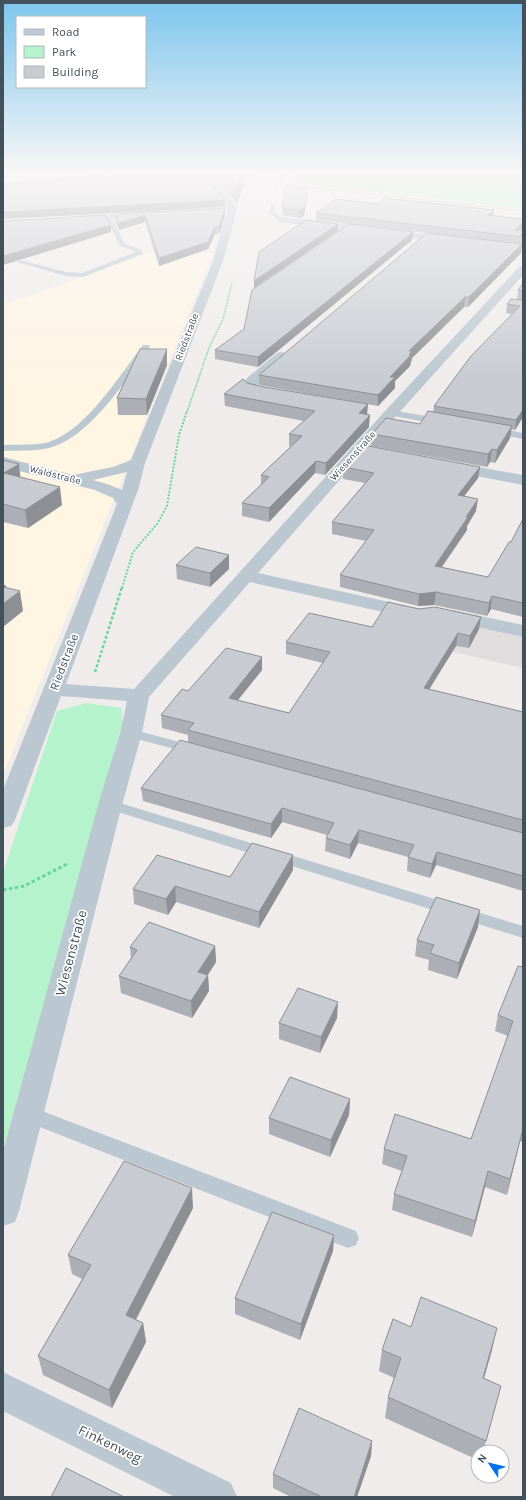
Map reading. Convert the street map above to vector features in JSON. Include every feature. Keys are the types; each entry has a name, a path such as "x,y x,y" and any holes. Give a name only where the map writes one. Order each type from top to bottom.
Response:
{"street":[{"name":"Riedstraße","path":"3,820 130,490 137,463 218,261 223,242"},
{"path":"412,247 418,242"},
{"name":"Wiesenstraße","path":"3,1211 95,861 131,734 138,696 390,414 452,348 501,301 516,284 523,269"},
{"path":"287,351 252,381 249,386 252,390 287,397"},
{"path":"374,412 390,414"},
{"path":"358,450 374,453"},
{"name":"Waldstraße","path":"3,462 106,488 119,495 123,499 124,503"},
{"path":"70,478 102,475 137,463"},
{"path":"436,465 523,480"},
{"path":"246,576 418,614 434,612 523,630"},
{"path":"53,689 138,696"},
{"name":"Finkenweg","path":"3,1391 217,1497"}],"lane":[{"path":"20,262 66,274 83,275 140,253 138,250 122,245 120,242"},
{"path":"3,448 52,444 70,436 98,408 146,347"},
{"path":"390,414 453,424"},
{"path":"484,429 523,436"},
{"path":"3,439 29,446"},
{"path":"131,734 208,754"},
{"path":"110,806 523,932"},
{"path":"29,1114 348,1238"}],"path":[{"path":"88,692 133,552 157,524 167,506 178,435 210,348 223,319 232,282"},
{"path":"3,890 24,886 70,863 95,861"}],"shaded area":[{"path":"153,251 213,253 3,775 3,302 9,303"},
{"path":"432,617 523,634 523,668 374,634"}],"green space":[{"path":"87,703 122,708 122,724 3,1150 3,872 57,711"}],"building":[{"path":"3,242 52,242 3,256"},
{"path":"154,242 208,242 159,258"},
{"path":"274,242 311,242 254,281 259,252"},
{"path":"323,242 401,242 258,357 215,350 244,329 252,290"},
{"path":"416,242 505,242 522,244 469,297 465,297 409,351 412,351 409,355 411,355 390,377 395,377 378,395 259,375"},
{"path":"523,283 523,291 518,290"},
{"path":"511,299 523,300 523,410 516,420 434,406 471,356 520,306 507,304"},
{"path":"140,349 167,349 146,399 117,398"},
{"path":"243,379 247,383 264,387 368,404 359,413 370,415 326,463 316,461 269,508 242,503 269,477 261,475 302,436 289,434 315,411 224,394"},
{"path":"428,411 512,426 497,450 492,449 488,454 372,434 386,418 420,424"},
{"path":"363,445 480,467 458,495 478,499 466,517 468,517 435,566 488,577 509,542 511,542 523,519 523,603 492,596 489,603 436,592 419,594 340,575 374,530 332,522 374,473 344,467"},
{"path":"3,460 19,464 4,473 60,487 25,510 3,504"},
{"path":"196,547 229,555 210,573 176,565"},
{"path":"3,585 6,586 4,587 20,591 3,604"},
{"path":"388,602 419,609 435,607 481,617 470,636 458,633 424,688 523,712 523,820 188,730 194,723 161,715 182,689 188,691 226,648 262,657 229,698 289,713 330,652 286,642 309,613 372,627"},
{"path":"180,740 523,833 523,876 437,852 432,864 408,857 414,845 359,830 350,845 326,838 334,823 282,808 271,824 141,788"},
{"path":"252,843 293,855 259,912 175,886 166,899 133,889 157,855 230,877"},
{"path":"436,897 480,910 459,963 430,953 434,945 417,940"},
{"path":"149,922 215,946 198,972 208,975 191,1001 119,976 137,950 130,947"},
{"path":"518,966 523,967 523,1129 510,1179 488,1171 475,1221 394,1194 407,1156 384,1149 395,1114 471,1139 513,1021 498,1015"},
{"path":"298,988 338,1002 321,1037 279,1023"},
{"path":"290,1077 350,1099 331,1140 269,1118"},
{"path":"124,1161 192,1188 126,1315 143,1323 109,1390 38,1356 91,1265 68,1255"},
{"path":"272,1212 334,1235 301,1324 235,1298"},
{"path":"421,1297 497,1328 483,1378 501,1386 486,1441 388,1397 401,1358 382,1350 393,1319 411,1327"},
{"path":"299,1408 372,1441 354,1497 322,1497 273,1474"},
{"path":"66,1468 124,1497 51,1497"}]}
